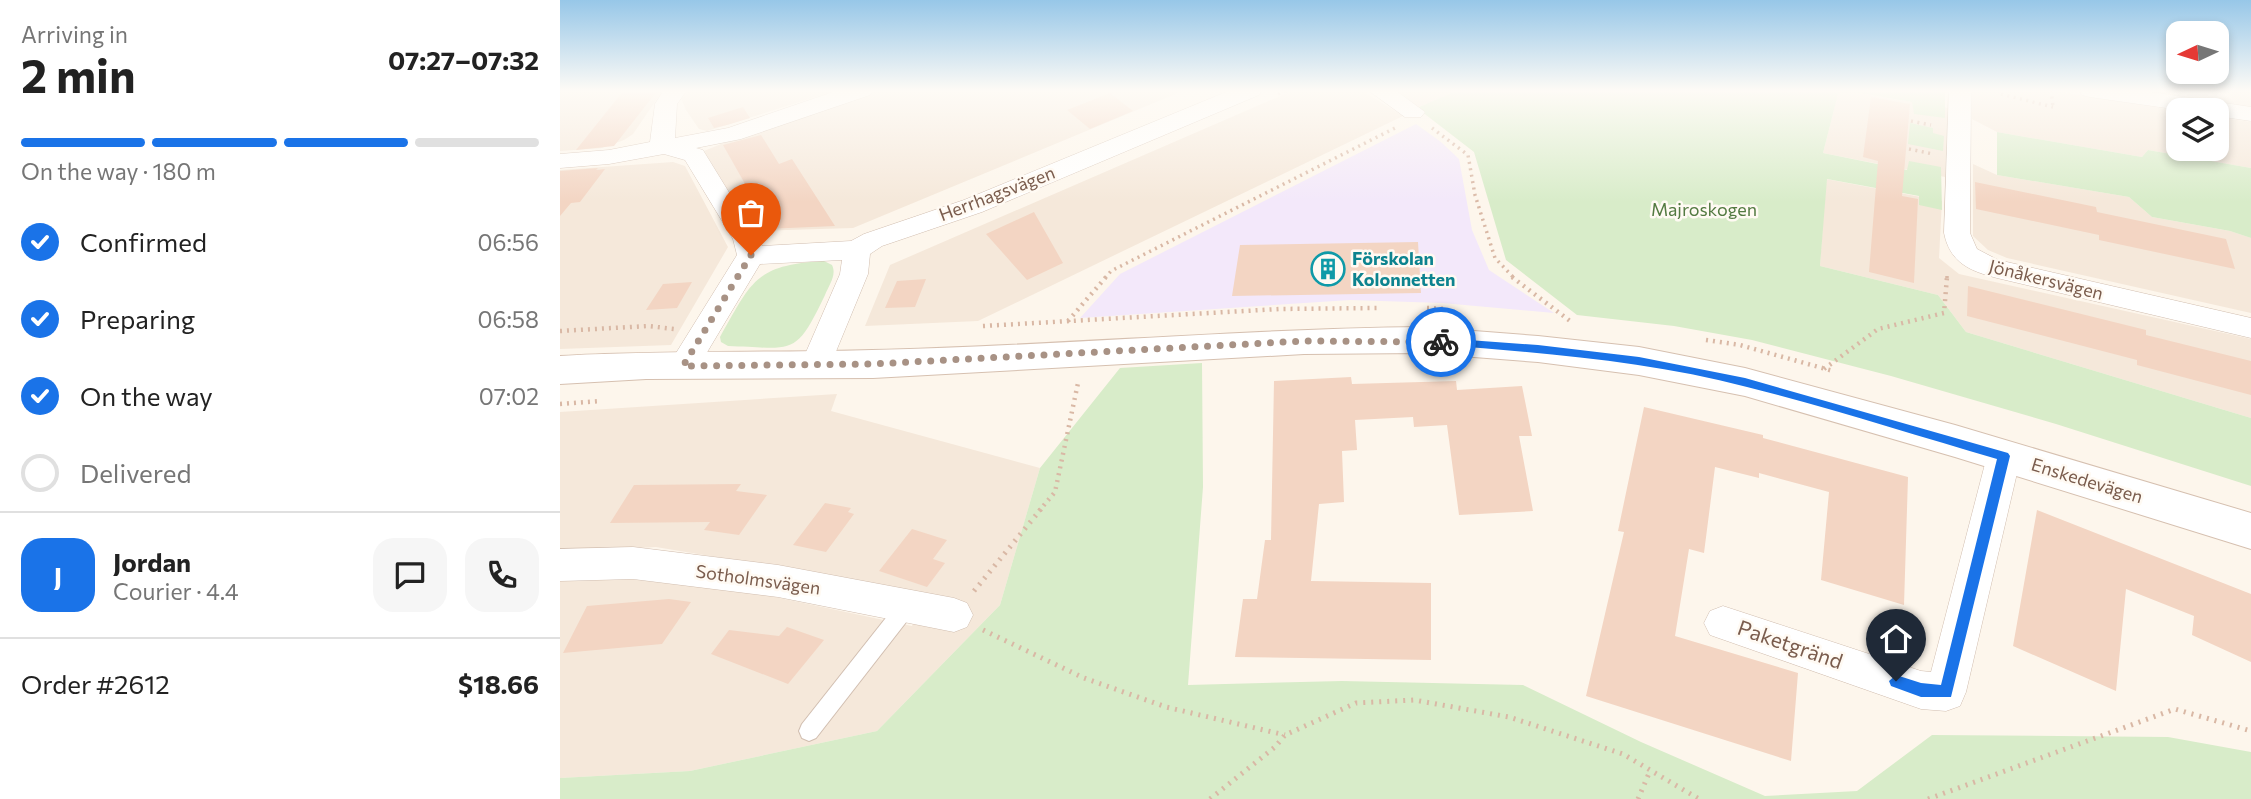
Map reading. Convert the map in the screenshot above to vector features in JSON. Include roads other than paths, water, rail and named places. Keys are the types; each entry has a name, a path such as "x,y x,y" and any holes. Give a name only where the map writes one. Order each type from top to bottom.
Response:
{"street":[{"path":"662,146 664,127"},
{"path":"560,160 609,156 733,134 753,127"},
{"name":"Herrhagsvägen","path":"858,250 873,240 973,206 1162,127"},
{"name":"Jönåkersvägen","path":"1960,127 1957,233 1959,247 1968,256 1983,266 2251,328"},
{"path":"662,146 694,155 746,239 751,255 683,366"},
{"path":"751,255 858,250 854,274 815,366"},
{"name":"Enskedevägen","path":"560,370 815,366 1304,341 1448,342 1639,361 1733,379 2004,456 2248,531"},
{"name":"Paketgränd","path":"1723,623 1921,690 1946,692 2004,456"},
{"name":"Sotholmsvägen","path":"560,565 633,563 778,581 954,615"}],"lane":[{"path":"809,731 907,606"}],"place":[{"name":"Förskolan Kolonnetten","path":"1328,269"}],"park label":[{"name":"Majroskogen","path":"1704,210"}]}
